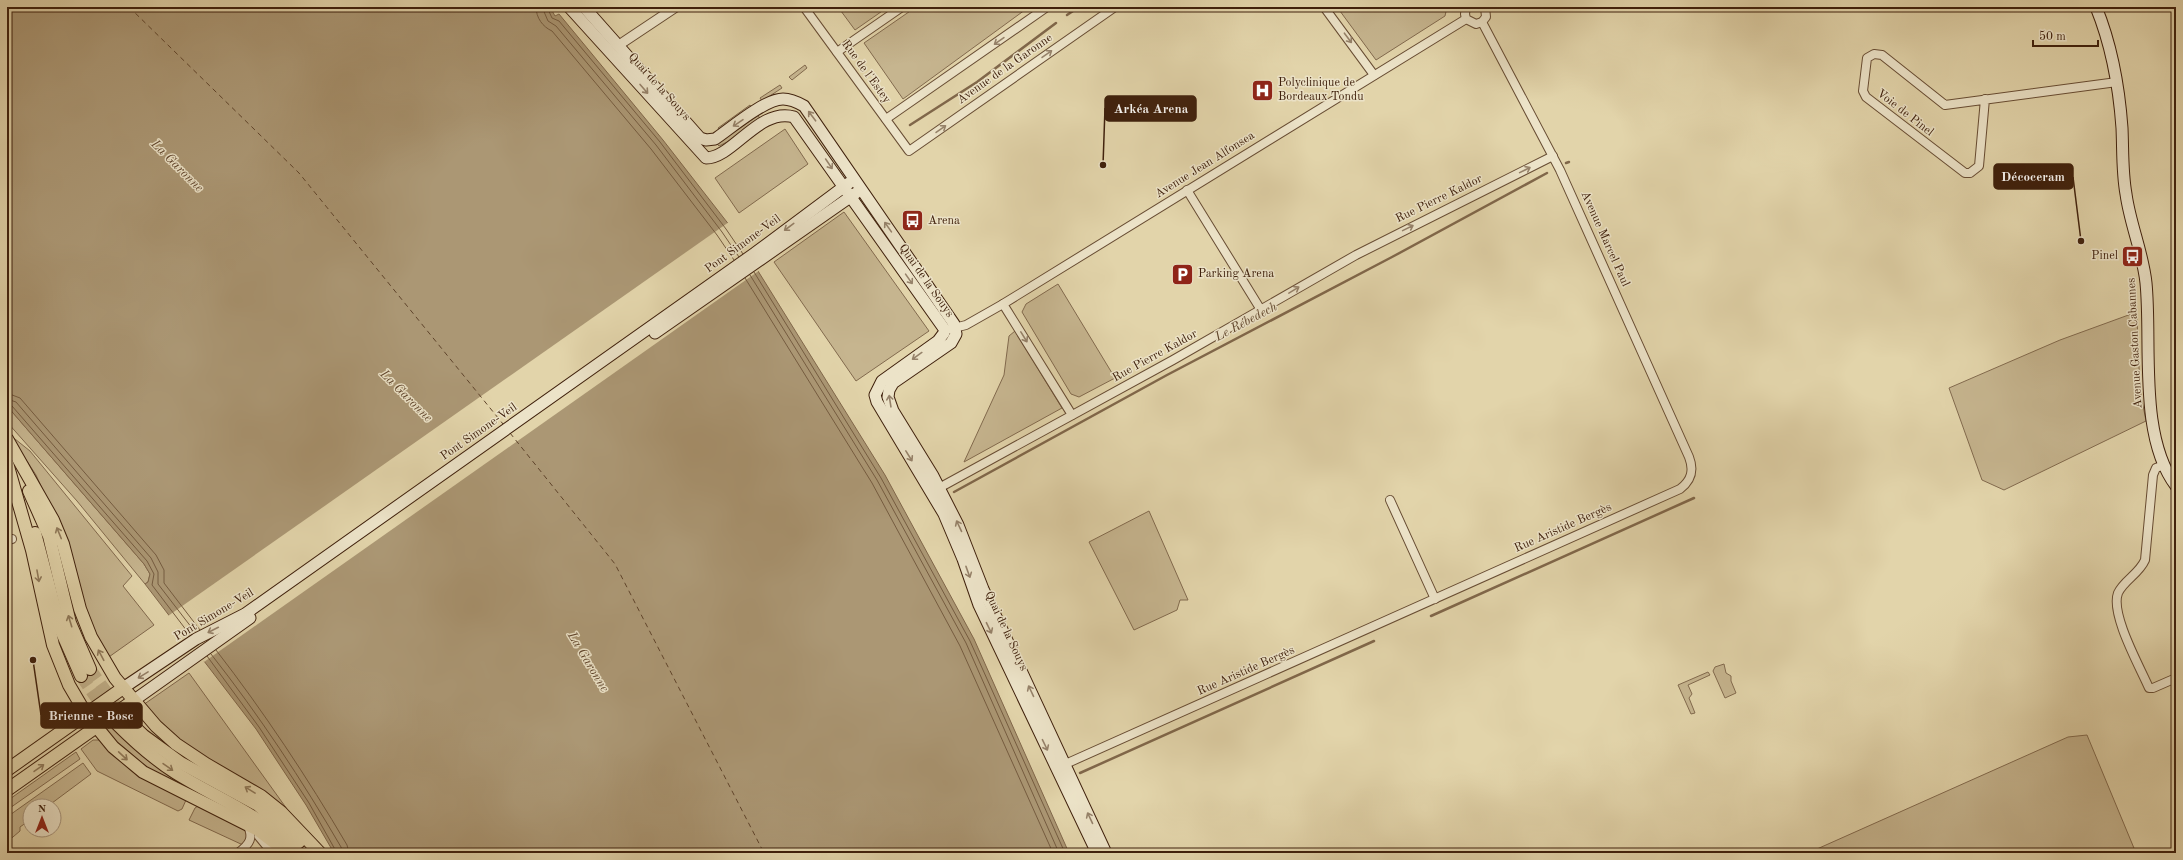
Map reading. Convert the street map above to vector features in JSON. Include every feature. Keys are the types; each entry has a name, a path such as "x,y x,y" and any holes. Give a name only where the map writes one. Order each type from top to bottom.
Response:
{"main road":[{"name":"Quai de la Souys","path":"584,7 700,138 706,140 715,139 770,101 782,99 791,100 804,106 943,306 950,329"},
{"name":"Avenue Gaston Cabannes","path":"2096,7 2110,46 2118,82 2126,194 2146,280 2150,400 2157,445 2164,465 2176,486"},
{"name":"Quai de la Souys","path":"570,8 706,158 717,155 767,120 781,115 787,115 798,121 851,196 950,329 956,334 951,343 893,383 889,390 888,397 892,411 939,488 964,539 983,589 1061,766 1097,853"},
{"name":"Pont Simone-Veil","path":"123,688 196,639 245,614 748,258 854,179"},
{"name":"Pont Simone-Veil","path":"133,701 861,189"},
{"name":"Quai de la Souys","path":"950,329 938,341 882,381 877,388 877,402 944,514 979,605 1106,853"},
{"path":"7,439 58,531 78,602 91,637 104,661 123,688 156,726 188,753 247,787 281,812 320,853"},
{"path":"13,485 38,542 60,628 86,673 70,623 49,536 15,453"},
{"path":"7,464 32,550 53,645 69,686 96,728 126,759 143,772 247,824 268,836 288,853"},
{"path":"7,770 123,688"},
{"path":"7,790 133,701"},
{"path":"298,853 275,832 252,815 175,772 154,757 138,745 121,721 181,763 258,805 285,828 310,853"}],"street":[{"path":"618,60 617,50 619,45 676,7"},
{"name":"Rue de l'Estey","path":"804,7 909,151"},
{"path":"837,52 902,7"},
{"name":"Avenue de la Garonne","path":"909,151 1115,7"},
{"path":"1324,7 1374,75"},
{"path":"1466,7 1466,19 1472,23 1482,22 1487,14 1485,7"},
{"path":"570,8 605,39 619,45"},
{"path":"886,119 1043,8"},
{"name":"Avenue Jean Alfonsea","path":"950,329 966,325 1003,304 1466,19"},
{"name":"Avenue Marcel Paul","path":"1482,22 1553,156 1686,450 1692,464 1692,472"},
{"name":"Voie de Pinel","path":"1985,99 1979,166 1970,173 1965,173 1866,97 1863,91 1867,58 1874,54 1882,55 1945,105 1985,99 2118,82"},
{"name":"Rue Pierre Kaldor","path":"939,488 1002,452 1072,416 1261,310 1356,254 1553,156"},
{"path":"1187,190 1261,310"},
{"path":"1003,304 1072,416"},
{"path":"2164,465 2156,468 2153,475 2144,560 2141,568 2122,586 2118,593 2116,602 2120,621 2149,688 2153,688 2176,678"},
{"name":"Rue Aristide Bergès","path":"1061,766 1680,489 1686,484 1692,472"},
{"path":"1390,500 1435,599"},
{"path":"238,853 250,844 252,835 247,824"},
{"path":"247,824 264,840 274,853"}],"shaded area":[{"path":"838,7 888,7 855,30"},
{"path":"916,7 1029,7 903,99 864,43"},
{"path":"1337,7 1447,7 1445,16 1376,60"},
{"path":"805,65 807,68 792,80 789,77"},
{"path":"780,85 782,88 762,101 760,98"},
{"path":"750,105 752,108 720,131 718,128"},
{"path":"758,115 760,119 729,141 719,146 717,144"},
{"path":"785,129 808,164 739,213 715,178"},
{"path":"844,212 929,331 856,381 774,262"},
{"path":"1058,284 1115,378 1079,397 1071,394 1022,312 1026,304"},
{"path":"2134,313 2137,318 2140,390 2146,421 2004,490 1982,480 1949,388 2060,340"},
{"path":"1015,331 1062,408 964,462 1004,375 1009,336"},
{"path":"7,406 144,564 150,574 148,582 145,584 77,501 7,422"},
{"path":"10,435 30,451 132,576 123,586 154,625 106,659 90,628 63,535 36,475"},
{"path":"1149,511 1188,600 1180,600 1177,610 1134,630 1089,542"},
{"path":"1724,664 1726,673 1731,676 1731,681 1736,693 1725,698 1713,671 1715,667"},
{"path":"1708,672 1710,675 1688,685 1692,694 1689,698 1695,713 1691,714 1678,685"},
{"path":"189,673 292,816 172,734 143,705"},
{"path":"112,726 253,820 151,771 128,755 105,731"},
{"path":"2087,735 2136,853 1808,853 2068,737"},
{"path":"93,740 101,740 186,800 182,809 178,811 97,771 81,749"},
{"path":"76,752 80,759 24,798 22,798 7,810 7,801"},
{"path":"83,763 91,774 59,798 34,798"},
{"path":"22,806 22,826 20,827 20,831 7,842 7,817"},
{"path":"198,806 247,830 248,837 243,845 189,820 195,808"}],"water":[{"name":"La Garonne","path":"7,7 550,7 555,16 559,14 663,140 730,226 885,475 974,639 1069,853 334,853 306,805 256,729 145,584 148,582 150,574 144,564 7,406"}],"pier":[{"path":"729,222 760,270 204,662 168,616"}],"waterway":[{"path":"1067,15 1079,7"},
{"path":"910,125 977,82 1056,23"},
{"name":"Le Rébedech","path":"954,492 1167,375 1392,257 1547,173"},
{"path":"1431,616 1694,498"},
{"path":"1080,773 1374,641"}],"ferry route":[{"path":"129,7 299,173 503,424"},
{"path":"510,433 615,564 764,853"}],"tunnel":[{"path":"90,669 125,718"},
{"path":"81,676 106,712 117,724"}],"place":[{"name":"Polyclinique de Bordeaux Tondu","path":"1263,90"},
{"name":"Arkéa Arena","path":"1103,165"},
{"name":"Arena","path":"913,221"},
{"name":"Décoceram","path":"2081,241"},
{"name":"Pinel","path":"2133,256"},
{"name":"Parking Arena","path":"1182,274"},
{"name":"Brienne - Bosc","path":"33,660"}]}
